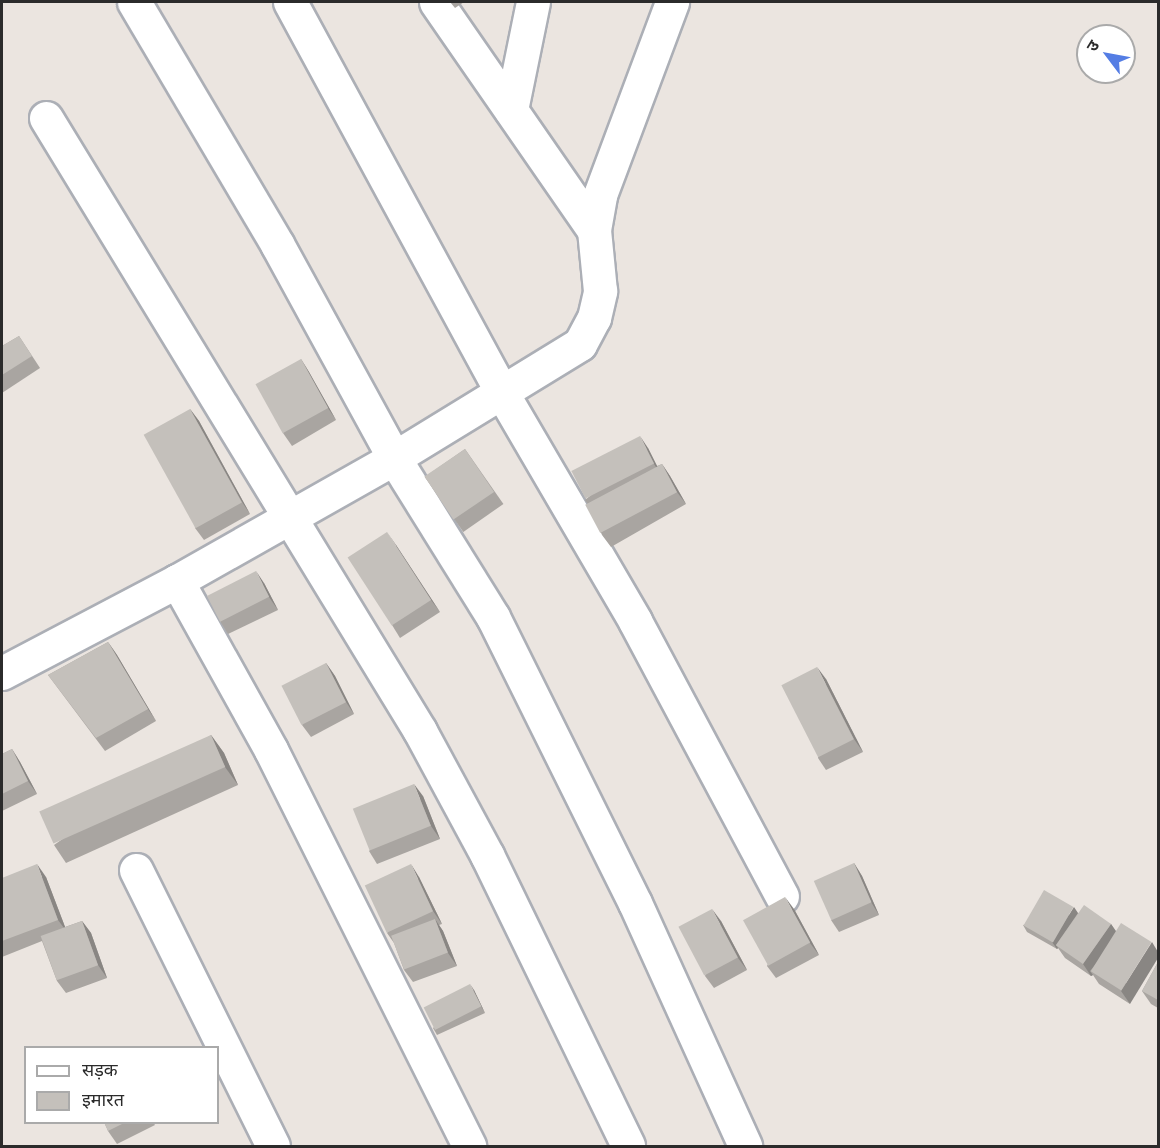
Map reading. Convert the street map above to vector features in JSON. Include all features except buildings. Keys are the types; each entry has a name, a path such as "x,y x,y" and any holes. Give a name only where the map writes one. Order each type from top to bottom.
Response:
{"street":[{"path":"134,2 278,244 394,458 466,571 521,670 635,903 745,1146"},
{"path":"290,2 502,393 635,621 782,896"},
{"path":"436,2 594,230"},
{"path":"511,110 533,2"},
{"path":"2,673 177,581 394,458 580,344 594,318 600,291 594,230 600,195 672,2"},
{"path":"46,118 420,732 487,855 628,1146"},
{"path":"177,581 271,750 469,1146"},
{"path":"136,870 273,1146"}]}
